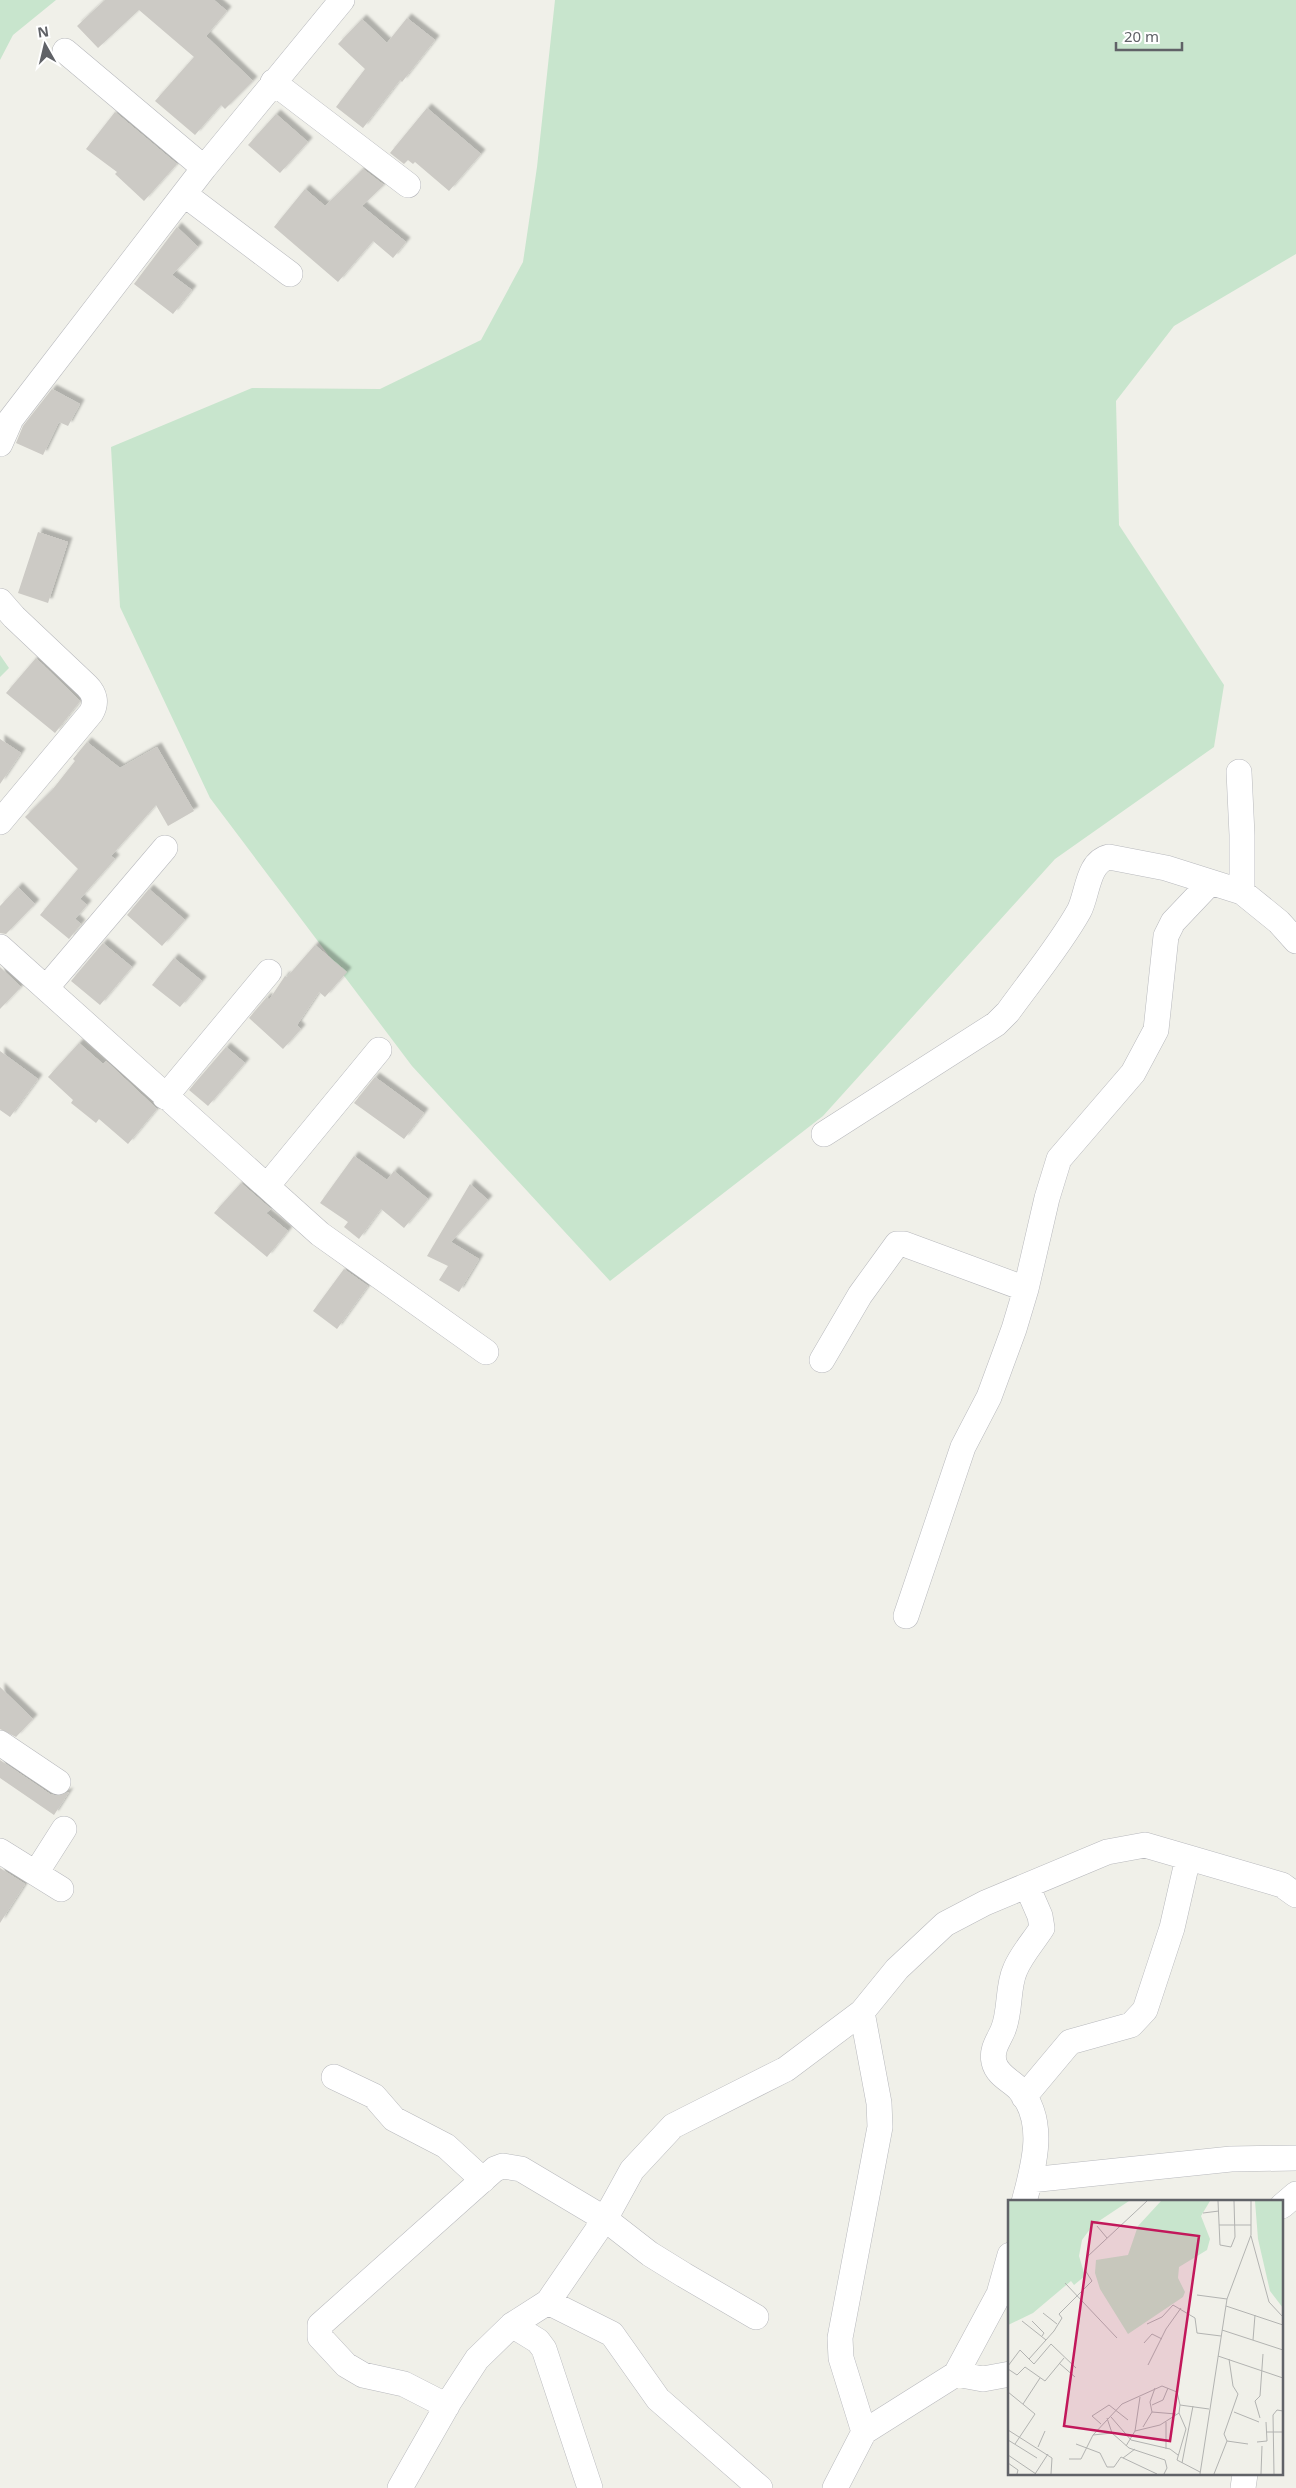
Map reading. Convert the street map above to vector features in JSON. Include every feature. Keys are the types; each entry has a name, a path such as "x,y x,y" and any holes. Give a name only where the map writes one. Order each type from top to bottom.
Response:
{"street":[{"path":"0,444 11,419 204,168 342,0"},
{"path":"65,51 204,168"},
{"path":"273,82 408,185"},
{"path":"184,194 290,274"},
{"path":"0,601 14,617 92,691 94,703 91,713 0,822"},
{"path":"1239,772 1242,892"},
{"path":"46,988 165,848"},
{"path":"824,1134 1002,1018 1079,910 1099,861 1109,857 1166,868 1242,892 1279,922 1296,940"},
{"path":"906,1616 964,1447 989,1397 1014,1329 1026,1289 1047,1198 1059,1159 1133,1072 1156,1030 1166,936 1173,922 1210,883"},
{"path":"0,948 320,1234 486,1352"},
{"path":"165,1097 269,972"},
{"path":"266,1186 380,1050"},
{"path":"822,1360 860,1296 897,1244 904,1244 1026,1289"},
{"path":"0,1743 18,1757 58,1782"},
{"path":"36,1872 64,1828"},
{"path":"400,2488 476,2359 512,2325 548,2302 605,2219 632,2170 673,2126 786,2069 862,2012 897,1969 945,1924 985,1903 1107,1852 1132,1846 1145,1845 1282,1885 1296,1895"},
{"path":"0,1851 61,1889"},
{"path":"1024,2097 1070,2042 1126,2027 1138,2019 1145,2010 1172,1928 1188,1858"},
{"path":"1027,1886 1040,1916 1042,1928 1015,1969 1007,2016 1003,2030 996,2042 993,2055 1000,2074 1024,2097 1035,2117 1037,2132 1027,2191 1231,2159 1296,2158"},
{"path":"862,2012 879,2103 880,2127 840,2338 841,2358 864,2432"},
{"path":"334,2076 374,2096 394,2119 446,2146 483,2180"},
{"path":"447,2406 404,2384 363,2375 346,2365 320,2337 320,2325 483,2180 503,2166 521,2169 605,2219 650,2254 756,2317"},
{"path":"1284,2204 1296,2194"},
{"path":"835,2488 864,2432 956,2374 999,2294 1008,2262"},
{"path":"548,2302 612,2334 618,2339 646,2384 658,2399 760,2488"},
{"path":"512,2325 538,2341 544,2349 590,2488"},
{"path":"956,2374 983,2379 1008,2374"}],"green space":[{"path":"0,0 56,0 13,35 0,60"},
{"path":"555,0 1296,0 1296,254 1174,326 1116,401 1119,525 1224,685 1214,747 1055,859 823,1116 610,1281 412,1066 210,798 120,607 111,447 252,388 380,389 481,340 523,262 537,167"},
{"path":"0,655 9,668 0,677"}],"building":[{"path":"105,0 214,0 227,11 206,36 253,81 225,109 221,105 195,135 155,101 194,57 139,10 98,48 77,26"},
{"path":"407,18 435,40 402,82 400,80 363,128 336,107 365,69 338,44 362,19 387,43"},
{"path":"427,108 481,154 449,191 415,162 413,164 408,160 404,164 390,153"},
{"path":"115,112 177,164 144,201 115,174 117,172 86,149"},
{"path":"276,114 308,142 280,173 248,145"},
{"path":"363,169 384,185 362,206 406,242 393,258 373,241 338,282 274,227 305,189 325,206"},
{"path":"177,227 198,247 172,275 192,290 173,314 134,284"},
{"path":"52,389 80,404 68,426 59,422 43,455 16,443 23,426"},
{"path":"38,532 68,542 48,603 18,593"},
{"path":"36,658 80,701 55,733 6,693"},
{"path":"0,739 21,753 0,784"},
{"path":"87,742 120,768 157,747 194,811 168,826 156,805 111,856 115,859 80,899 87,905 75,919 81,924 69,939 40,915 78,869 25,817 53,789"},
{"path":"18,887 35,904 6,934 0,933 0,906"},
{"path":"149,889 185,920 162,946 127,915"},
{"path":"103,943 132,967 100,1005 71,981"},
{"path":"315,945 347,972 325,997 319,992 297,1025 301,1029 283,1049 249,1018 267,997 269,1000 285,976 287,977"},
{"path":"174,958 202,981 180,1007 152,985"},
{"path":"0,967 21,987 0,1009"},
{"path":"79,1043 103,1064 106,1061 157,1109 128,1144 99,1119 96,1123 71,1103 73,1100 48,1077"},
{"path":"226,1047 245,1063 208,1106 189,1090"},
{"path":"0,1051 38,1079 10,1117 0,1110"},
{"path":"375,1077 424,1113 404,1139 354,1103"},
{"path":"354,1156 387,1180 394,1171 428,1199 404,1228 381,1209 359,1239 344,1227 348,1222 320,1203"},
{"path":"241,1183 271,1209 266,1213 288,1231 267,1257 214,1213"},
{"path":"470,1184 488,1200 451,1242 479,1259 459,1292 439,1280 448,1266 427,1256"},
{"path":"344,1269 368,1286 337,1329 313,1311"},
{"path":"0,1687 33,1719 16,1737 0,1729"},
{"path":"0,1760 50,1794 58,1796 69,1792 54,1815 0,1778"},
{"path":"0,1868 25,1884 0,1923"}]}
